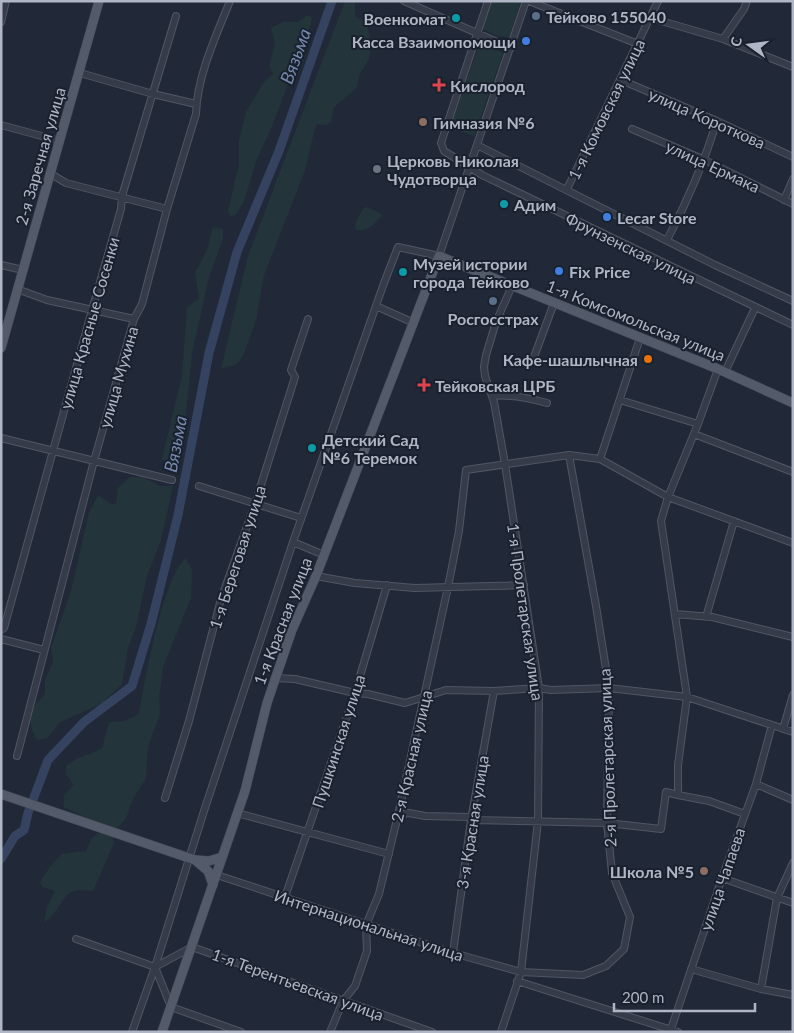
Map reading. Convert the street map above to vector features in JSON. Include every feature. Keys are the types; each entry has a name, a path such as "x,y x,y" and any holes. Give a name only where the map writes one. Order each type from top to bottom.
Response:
{"main road":[{"name":"2-я Заречная улица","path":"1,348 99,1"},
{"name":"1-я Комсомольская улица","path":"439,256 722,371 793,403"},
{"name":"1-я Красная улица","path":"162,1032 245,791 275,678 292,630 316,576 439,256"},
{"path":"1,794 193,859 209,862 222,857"},
{"path":"193,859 208,871 213,885"}],"street":[{"path":"1,22 6,1"},
{"name":"улица Мухина","path":"17,756 94,461 134,319 142,304 167,209 196,114 196,104 210,50 230,1"},
{"path":"404,1 511,48"},
{"path":"477,34 488,1"},
{"path":"132,1032 193,859 204,811 301,518 398,247 439,256 528,1 638,44"},
{"name":"1-я Комовская улица","path":"568,189 658,1"},
{"path":"723,39 744,9 747,1"},
{"name":"улица Красные Сосенки","path":"1,630 4,628 122,209 122,196 176,16"},
{"path":"651,18 723,39 793,67"},
{"name":"Фрунзенская улица","path":"477,34 441,143 441,147 444,150 482,176 793,325"},
{"path":"80,73 196,104"},
{"name":"улица Короткова","path":"620,80 717,121 793,157"},
{"path":"667,240 682,212 704,160 717,121"},
{"path":"1,125 60,141"},
{"name":"улица Ермака","path":"632,129 704,160 793,204"},
{"name":"Фрунзенская улица","path":"477,145 793,302"},
{"path":"51,174 66,183 167,209"},
{"path":"784,200 793,179"},
{"path":"1,265 23,270"},
{"name":"1-я Пролетарская улица","path":"501,1032 517,980 522,972 538,821 540,688 505,464 492,396 485,376 486,355 496,322 512,286"},
{"path":"17,290 47,300 134,319"},
{"path":"530,360 534,357 554,303"},
{"path":"376,306 414,323"},
{"path":"678,794 678,764 687,697 661,521 668,497 698,424 722,371 755,308"},
{"name":"1-я Береговая улица","path":"165,798 189,721 221,599 255,504 295,377 291,370 308,318"},
{"path":"600,459 640,338"},
{"path":"492,396 526,397 547,403"},
{"path":"620,400 698,424"},
{"path":"694,434 793,472"},
{"path":"1,438 172,480"},
{"path":"505,464 569,454 600,459 668,497 793,543"},
{"name":"2-я Пролетарская улица","path":"522,972 583,975 606,966 624,949 630,917 612,873 607,823 609,688 569,454"},
{"name":"2-я Красная улица","path":"330,1032 343,1001 355,986 367,951 366,925 379,894 424,698 459,531 466,470 505,464"},
{"path":"198,486 301,518"},
{"path":"706,617 734,522"},
{"path":"293,542 324,555"},
{"path":"316,576 355,583 415,588 524,585"},
{"name":"Пушкинская улица","path":"285,897 355,693 387,585"},
{"path":"675,614 706,617 793,638"},
{"path":"1,639 44,650"},
{"path":"275,678 295,679 405,703 446,690 494,691 540,688 551,690 609,688 687,697 793,732"},
{"name":"3-я Красная улица","path":"453,953 471,819 494,691"},
{"path":"783,729 793,696"},
{"name":"улица Чапаева","path":"670,1030 756,784 772,725"},
{"path":"756,784 793,800"},
{"path":"398,815 409,813 471,819 607,823 661,829 666,792 709,801 745,814"},
{"path":"237,813 389,854"},
{"path":"761,989 777,898 793,864"},
{"name":"Интернациональная улица","path":"216,875 453,953 522,972"},
{"path":"722,878 793,903"},
{"path":"76,939 155,967 192,947"},
{"name":"1-я Терентьевская улица","path":"192,947 432,1032"},
{"path":"155,967 171,1007 241,1032"},
{"path":"691,969 761,989 793,995"},
{"path":"517,980 678,1032"}],"shaded area":[{"path":"345,1 355,1 355,16 366,23 371,45 369,58 360,74 357,88 334,107 331,122 327,125 317,124 315,128 305,170 264,275 256,320 243,356 237,364 221,369 248,256"},
{"path":"492,1 521,1 509,37 498,36 482,29"},
{"path":"308,15 312,18 310,26 270,131 257,159 243,204 235,215 230,216 228,211 239,164 239,141 246,112 264,82 273,74 269,66 275,43 271,28 283,22 298,22"},
{"path":"480,42 503,53 474,136 450,127"},
{"path":"368,207 383,215 368,228 356,230 355,224 357,219 364,208"},
{"path":"213,227 223,229 223,239 209,277 192,353 183,445 177,462 170,469 162,459 182,376 187,308 199,298 195,273 207,250"},
{"path":"130,477 142,477 160,486 173,486 161,540 147,576 136,627 128,648 122,684 101,704 60,722 47,738 38,740 34,734 31,716 36,704 45,694 45,680 53,662 51,648 71,591 89,513 98,495 111,504 116,504 118,488"},
{"path":"186,558 192,570 191,598 163,667 159,698 160,715 148,746 146,778 134,797 125,820 117,828 106,827 64,807 64,795 74,785 66,774 66,766 102,748 109,722 124,721 139,714 150,655 162,608 177,569"},
{"path":"99,833 112,834 114,843 93,891 79,890 70,893 49,919 44,922 47,907 55,891 43,887 40,883 49,868 62,854 86,851 92,838"}],"waterway":[{"name":"Вязьма","path":"1,859 15,836 24,830 28,813 48,760 84,722 132,686 151,624 178,515 209,353 237,252 279,151 332,1"}],"place":[{"name":"Тейково 155040","path":"536,16"},
{"name":"Военкомат","path":"456,18"},
{"name":"Касса Взаимопомощи","path":"526,41"},
{"name":"Кислород","path":"439,85"},
{"name":"Гимназия №6","path":"423,122"},
{"name":"Церковь Николая Чудотворца","path":"377,169"},
{"name":"Адим","path":"504,204"},
{"name":"Lecar Store","path":"607,217"},
{"name":"Fix Price","path":"559,271"},
{"name":"Музей истории города Тейково","path":"403,272"},
{"name":"Росгосстрах","path":"493,301"},
{"name":"Кафе-шашлычная","path":"648,359"},
{"name":"Тейковская ЦРБ","path":"424,385"},
{"name":"Детский Сад №6 Теремок","path":"312,448"},
{"name":"Школа №5","path":"704,871"}]}
